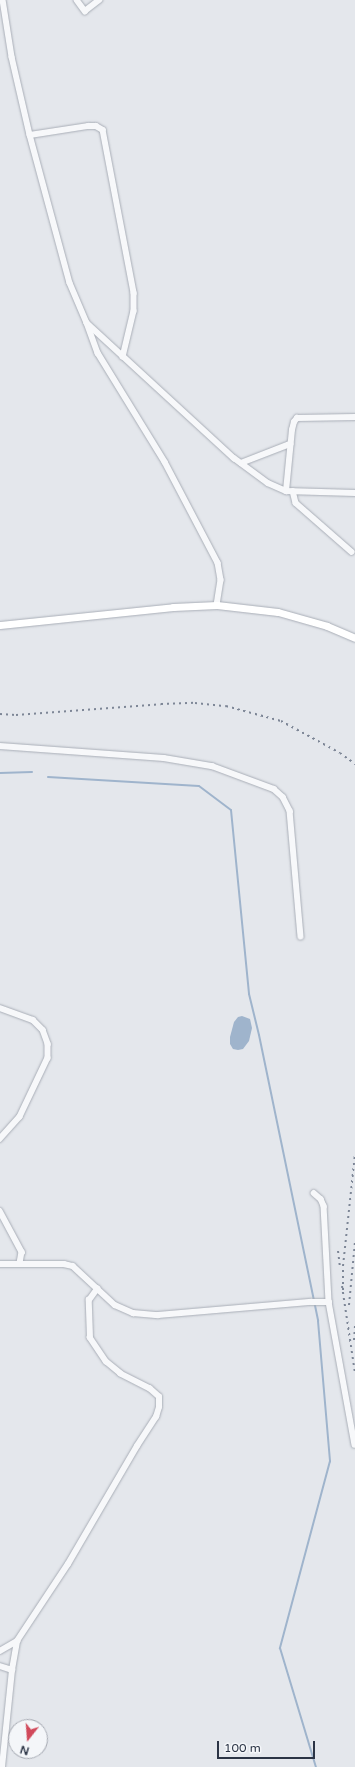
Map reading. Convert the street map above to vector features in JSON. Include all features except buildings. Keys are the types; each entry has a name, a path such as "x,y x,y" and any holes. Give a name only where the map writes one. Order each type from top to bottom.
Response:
{"street":[{"path":"3,0 12,57 30,135 70,283 98,352 165,462 218,563 221,580 217,605"},
{"path":"77,0 85,11 99,0"},
{"path":"30,135 88,126 96,126 103,130 134,293 134,311 123,357"},
{"path":"87,323 241,463 268,483 286,491 293,492 355,493"},
{"path":"286,491 290,444 294,422 297,418 355,417"},
{"path":"241,463 290,444"},
{"path":"293,492 296,502 352,552"},
{"path":"0,625 173,606 217,605 278,612 328,626 355,638"},
{"path":"0,746 164,758 212,766 274,789 283,797 290,811 302,937"},
{"path":"0,1008 32,1020 43,1030 48,1044 48,1058 20,1117 0,1138"},
{"path":"314,1193 321,1199 324,1206 329,1302 355,1445"},
{"path":"0,1212 22,1252 20,1264"},
{"path":"0,1264 73,1266 116,1305 133,1313 158,1316 311,1302 329,1302"},
{"path":"0,1651 17,1640 68,1564 137,1446 156,1417 159,1407 158,1397 150,1389 121,1374 106,1362 90,1338 89,1300 97,1289"},
{"path":"2,1767 12,1670 17,1640"},
{"path":"0,1666 12,1670"}],"water":[{"path":"242,1016 250,1019 252,1028 249,1041 243,1049 238,1050 233,1049 230,1044 230,1037 234,1022 238,1017"}],"waterway":[{"path":"0,773 32,772"},
{"path":"48,777 199,786 231,810 249,994 259,1035 318,1321 330,1461 280,1648 316,1767"}],"railway":[{"path":"0,714 16,715 161,704 195,703 226,706 281,721 340,753 355,764"},
{"path":"343,1290 343,1266 355,1154"},
{"path":"349,1305 355,1241"},
{"path":"338,1251 340,1268"},
{"path":"342,1286 355,1373"},
{"path":"354,1340 355,1326"}]}
